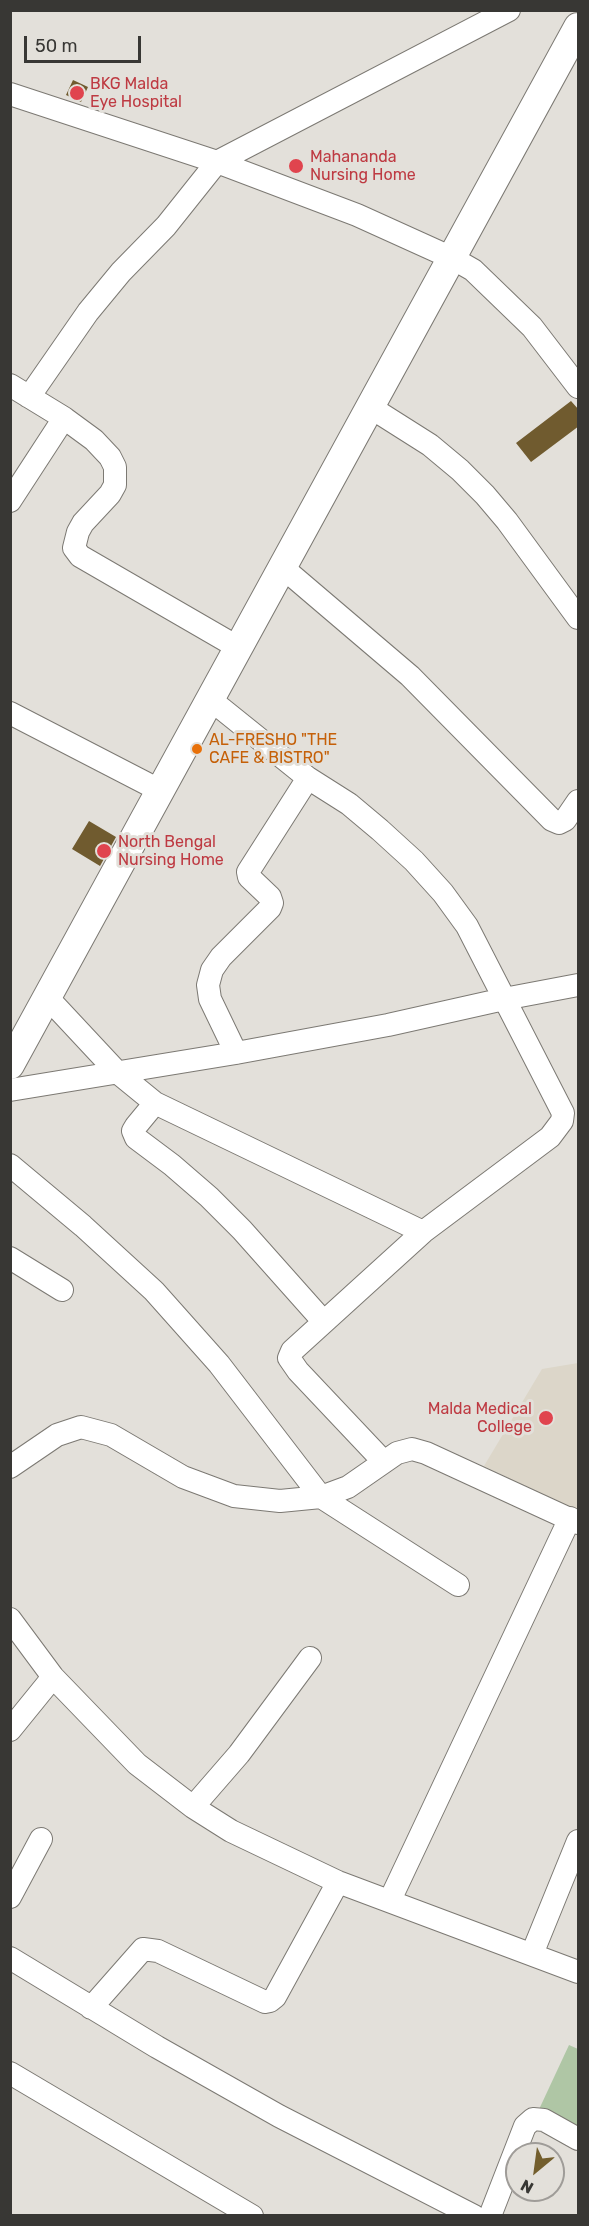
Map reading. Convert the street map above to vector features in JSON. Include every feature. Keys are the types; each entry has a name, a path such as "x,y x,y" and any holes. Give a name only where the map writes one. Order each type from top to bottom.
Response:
{"main road":[{"path":"10,1065 579,27"}],"street":[{"path":"239,648 80,556 74,548 75,540 83,523 110,494 115,485 115,467 104,449 64,418 20,391 128,265 166,226 217,162 509,10"},
{"path":"12,96 217,162 357,215 452,258 473,270 532,327 579,387"},
{"path":"370,407 430,445 486,495 579,618"},
{"path":"10,501 64,418"},
{"path":"282,567 410,676 552,820 559,823 566,820 579,801"},
{"path":"211,700 308,778 349,804 380,830 443,893 467,926 563,1113 562,1121 550,1137 423,1232 292,1351 289,1358 292,1364 383,1461"},
{"path":"10,713 161,791"},
{"path":"236,1053 210,999 208,985 212,970 221,957 270,908 272,903 270,897 249,877 248,872 308,778"},
{"path":"10,1090 236,1053 388,1025 579,985"},
{"path":"47,997 117,1072 155,1103 423,1232"},
{"path":"155,1103 133,1131 136,1138 172,1165 217,1205 323,1322"},
{"path":"10,1165 83,1226 154,1291 219,1364 321,1497 458,1585"},
{"path":"10,1258 62,1290"},
{"path":"10,1467 57,1435 81,1427 111,1435 183,1477 234,1496 280,1501 321,1497 348,1487 383,1461 412,1449 426,1453 574,1521 390,1900"},
{"path":"10,1619 53,1677 137,1764 193,1807 231,1831 338,1882 390,1900 472,1934 579,1972"},
{"path":"193,1807 239,1754 310,1658"},
{"path":"10,1730 53,1677"},
{"path":"10,1897 41,1839"},
{"path":"532,1954 579,1841"},
{"path":"91,2008 143,1948 158,1951 265,2002 270,2001 275,1997 338,1882"},
{"path":"10,1958 91,2008 279,2116 474,2216"},
{"path":"10,2073 252,2216"},
{"path":"490,2216 525,2126 533,2119 544,2120 579,2139"}],"shaded area":[{"name":"Malda Medical College","path":"578,1363 578,1513 484,1466 542,1369"}],"green space":[{"path":"569,2045 578,2049 578,2141 535,2118"}],"building":[{"path":"73,80 88,87 81,102 66,95"},
{"path":"571,401 579,410 579,426 531,462 516,443"},
{"path":"89,821 116,837 100,866 72,849"}],"place":[{"name":"BKG Malda Eye Hospital","path":"77,93"},
{"name":"Mahananda Nursing Home","path":"296,166"},
{"name":"AL-FRESHO \"THE CAFE & BISTRO\"","path":"197,749"},
{"name":"North Bengal Nursing Home","path":"104,851"},
{"name":"Malda Medical College","path":"546,1418"}]}
